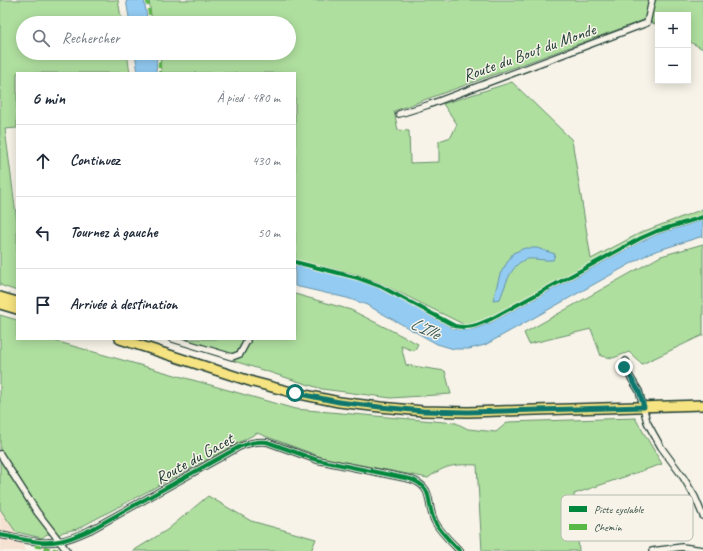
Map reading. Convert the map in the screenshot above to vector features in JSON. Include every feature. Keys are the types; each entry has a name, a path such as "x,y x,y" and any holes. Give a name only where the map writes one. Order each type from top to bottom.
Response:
{"main road":[{"path":"0,296 16,302"},
{"path":"0,304 16,309"},
{"path":"123,340 253,382 339,402 380,407 423,411 468,412 703,405"}],"street":[{"name":"Route du Bout du Monde","path":"399,114 428,105 647,23 652,0"},
{"path":"176,340 232,357 240,354 247,342 246,340"},
{"path":"626,361 624,367 639,391 647,422 652,433 683,477 695,497 703,516"},
{"name":"Route du Gacet","path":"0,535 38,542 58,542 70,538 92,529 239,447 258,441 267,442 317,460 410,478 418,481 426,490 431,513 436,524 460,551"},
{"path":"0,454 37,512 54,533 58,542 67,551"},
{"path":"652,551 677,548 703,550"}],"shaded area":[{"path":"0,509 16,532 26,551 0,551"}],"green space":[{"path":"0,0 118,0 121,16 16,16 16,60 128,60 130,72 16,72 16,128 5,129 16,214 16,291 0,285"},
{"path":"149,0 703,0 703,49 691,43 691,12 655,12 655,24 644,20 394,111 398,130 409,131 410,163 439,162 439,141 451,137 457,124 443,104 512,82 572,140 591,259 642,232 703,209 703,220 658,234 642,241 492,322 476,329 465,331 463,324 382,284 359,275 296,260 296,72 162,72 161,60 296,60 296,16 151,16"},
{"path":"703,244 703,335 642,364 629,352 613,358 601,356 591,329 529,344 524,333 661,256"},
{"path":"296,294 351,310 418,344 414,351 401,346 406,365 445,371 451,394 391,398 322,389 168,340 296,340"},
{"path":"0,315 16,320 16,340 52,340 295,409 456,423 468,429 496,432 508,422 635,418 662,464 574,495 561,495 561,541 578,541 579,551 482,551 477,465 451,466 440,470 428,478 324,458 257,433 77,529 63,532 57,536 47,534 42,538 16,532 0,509"},
{"path":"208,496 251,521 316,539 311,551 133,551 167,530"}],"water":[{"path":"126,0 144,0 147,16 129,16"},
{"path":"136,60 157,60 156,72 138,72"},
{"name":"L'Ille","path":"703,220 703,236 650,253 485,345 469,349 454,349 437,344 367,305 347,298 296,286 296,265 337,274 378,288 454,329 469,330 492,322 642,241 658,234"},
{"path":"525,248 537,248 555,254 553,260 528,259 522,261 513,270 500,299 493,300 500,274 513,253"}],"marked path":[{"path":"147,0 150,16"},
{"path":"160,60 160,72"},
{"path":"35,546 63,551"}],"cycle path":[{"path":"296,262 358,278 380,286 455,326 469,327 491,319 641,238 657,231 703,217"},
{"path":"0,535 30,541 44,542 72,538 92,529 239,447 246,444 267,442 317,460 410,479 418,483 427,492 432,515 437,526 460,551"}],"route":[{"path":"295,393 339,402 423,411 468,412 644,407 639,391 633,379 624,367"}]}
